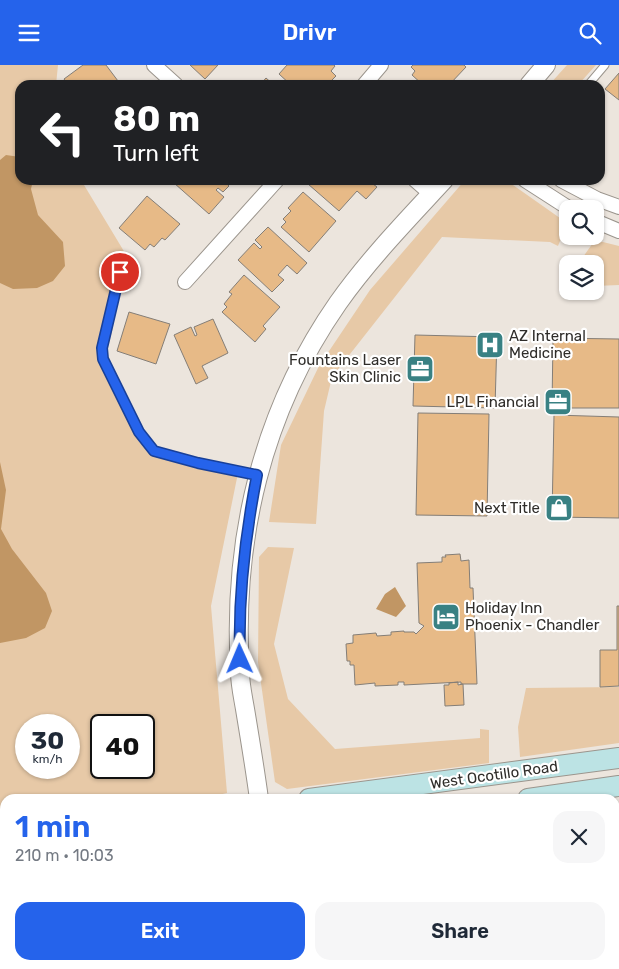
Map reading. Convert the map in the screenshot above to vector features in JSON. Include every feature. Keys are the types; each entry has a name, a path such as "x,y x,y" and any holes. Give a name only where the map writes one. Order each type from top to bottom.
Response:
{"main road":[{"name":"West Ocotillo Road","path":"346,794 619,757"},
{"name":"West Ocotillo Road","path":"563,794 619,786"}],"street":[{"path":"154,65 170,80"},
{"path":"368,80 381,65"},
{"path":"533,80 546,65"},
{"path":"185,281 272,185"},
{"path":"421,185 431,194"},
{"path":"258,794 240,673 239,632 242,566 257,475 277,413 297,371 338,303 364,269 439,185"},
{"path":"532,185 559,202"},
{"path":"570,185 597,199 619,207"},
{"path":"604,225 619,231"}],"lane":[{"path":"592,80 606,65"},
{"path":"120,272 102,348 103,359 139,432 154,451 198,463 257,475"}],"shaded area":[{"path":"0,65 58,65 56,80 15,80 15,185 84,185 125,253 112,332 104,361 155,449 238,473 211,606 227,793 0,794"},
{"path":"567,65 596,65 582,80 554,80"},
{"path":"6,155 15,156 15,185 32,185 31,189 38,215 63,242 65,266 53,281 37,288 13,289 0,283 0,160"},
{"path":"461,185 513,185 559,217 558,246 550,242 442,237 332,377 324,411 316,524 269,522 281,445 319,366 370,290"},
{"path":"604,242 619,246 619,285 604,286 604,255 584,255 591,245 604,245"},
{"path":"0,462 6,490 1,529 12,549 46,593 52,611 45,628 26,638 0,643"},
{"path":"268,547 294,548 274,644 288,699 335,749 480,738 480,729 489,730 489,763 287,789 275,782 258,662 259,557"},
{"path":"395,587 406,606 396,617 376,609 385,594"},
{"path":"619,687 619,743 520,757 518,727 526,688"}],"building":[{"path":"83,65 106,65 117,80 65,80"},
{"path":"190,65 218,65 205,79"},
{"path":"287,65 334,65 331,71 336,76 332,80 286,80 279,74"},
{"path":"413,65 464,65 466,67 454,80 418,80 412,75 415,71 411,67"},
{"path":"619,73 619,100 605,89"},
{"path":"176,185 228,185 223,192 218,188 216,190 224,197 209,214"},
{"path":"309,185 374,185 377,187 366,199 357,191 339,211"},
{"path":"303,192 336,221 309,252 281,227 286,222 283,219 291,211 288,208"},
{"path":"147,196 180,224 165,240 162,238 154,247 150,244 145,250 119,228"},
{"path":"268,227 307,263 297,274 287,265 278,275 284,280 272,292 238,260 254,243 260,249 262,247 255,240"},
{"path":"244,275 280,307 263,326 266,329 255,342 222,312 227,307 224,304 232,294 229,292"},
{"path":"129,312 170,324 156,364 117,351"},
{"path":"213,319 228,353 202,366 208,378 196,384 174,335 191,327 195,336 197,335 194,327"},
{"path":"415,335 497,337 495,408 413,406"},
{"path":"553,338 619,339 619,408 552,408"},
{"path":"418,413 489,414 487,516 416,515"},
{"path":"554,415 619,417 619,518 552,517"},
{"name":"Holiday Inn Phoenix - Chandler","path":"460,554 461,561 469,560 470,588 473,588 477,684 461,684 461,682 404,685 404,682 398,682 398,685 375,686 375,683 355,685 354,665 350,665 350,661 347,661 346,644 353,643 353,635 376,633 377,636 391,635 391,632 404,631 416,634 424,626 419,623 417,563 442,562 442,557 446,557 445,555"},
{"path":"617,606 619,606 619,686 600,687 600,650 617,650"},
{"path":"458,682 458,685 463,684 464,705 445,706 444,685"}],"place":[{"name":"AZ Internal Medicine","path":"490,345"},
{"name":"Fountains Laser Skin Clinic","path":"420,369"},
{"name":"LPL Financial","path":"558,402"},
{"name":"Next Title","path":"559,508"},
{"name":"Holiday Inn Phoenix - Chandler","path":"446,617"}],"route":[{"path":"120,272 102,348 103,359 139,432 154,451 198,463 257,475 242,566 239,632 240,659"}]}
